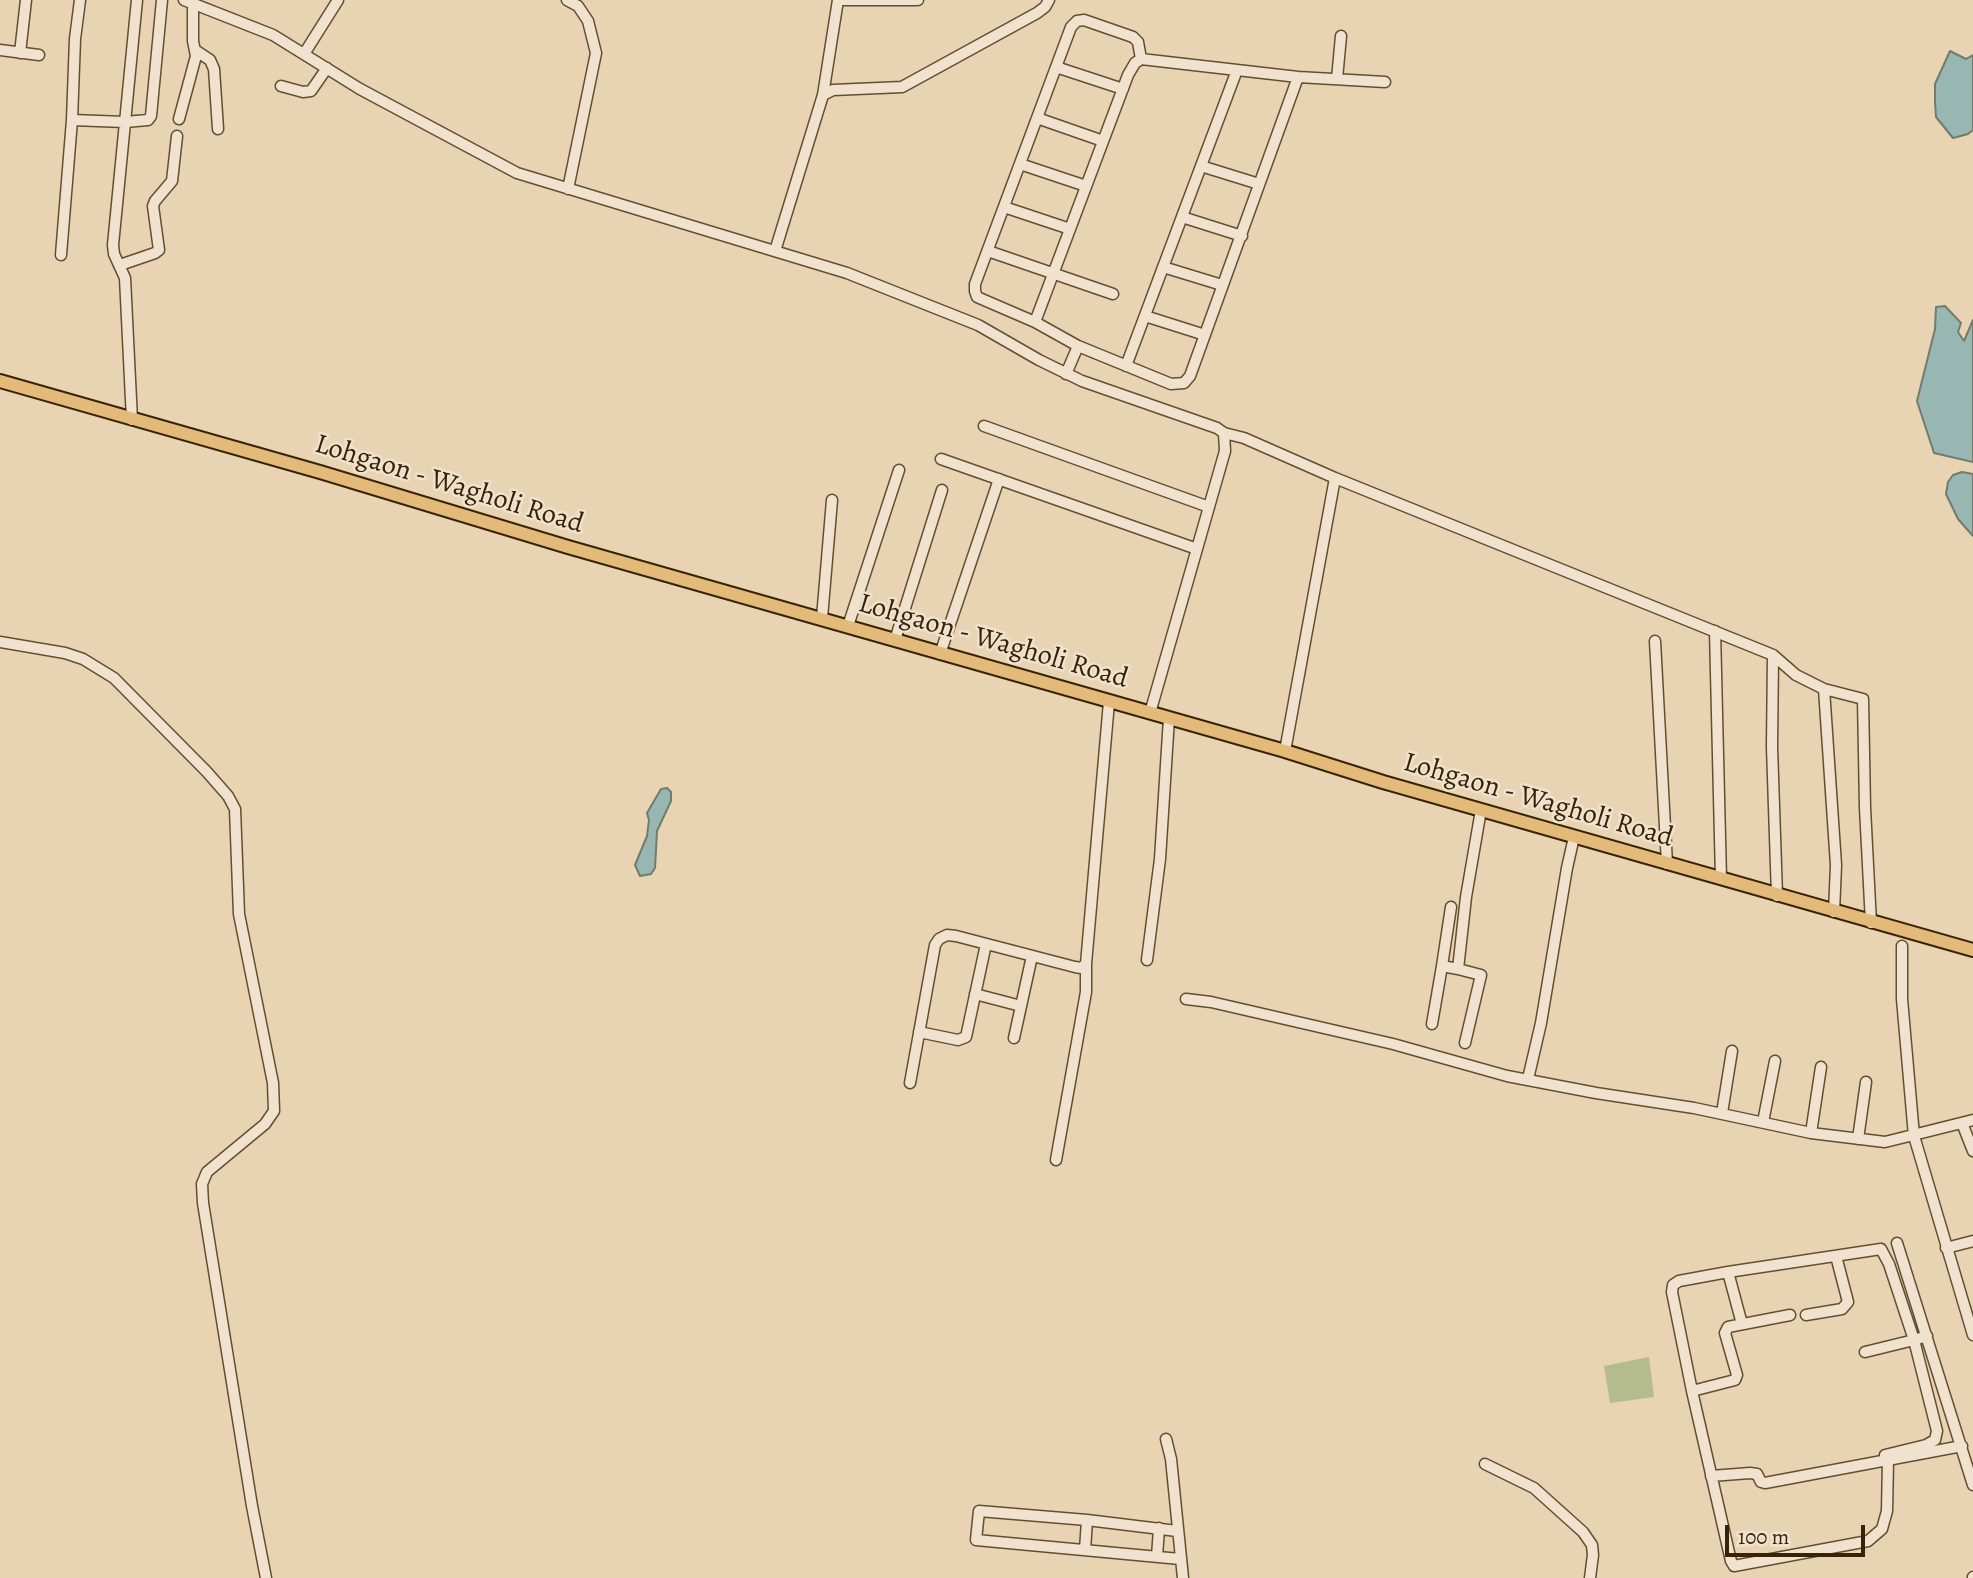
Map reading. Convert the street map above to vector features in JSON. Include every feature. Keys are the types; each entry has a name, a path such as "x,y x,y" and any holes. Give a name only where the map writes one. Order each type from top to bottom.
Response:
{"main road":[{"name":"Lohgaon - Wagholi Road","path":"0,381 258,454 568,547 1285,751 1721,880 1973,950"}],"street":[{"path":"20,53 26,0"},
{"path":"61,255 72,120 74,45 80,0"},
{"path":"132,420 125,278 114,254 113,245 137,0"},
{"path":"72,120 148,120 151,116 162,0"},
{"path":"304,54 338,0"},
{"path":"567,0 578,6 588,21 596,53 568,189"},
{"path":"775,251 823,95 838,0 918,0"},
{"path":"823,95 833,90 902,87 1037,13 1045,8 1049,0"},
{"path":"179,119 194,65 195,50 189,1 273,35 360,89 517,173 846,273 933,306 978,326 1066,373 1114,393 1244,438 1335,478 1773,654 1796,675 1824,690 1863,699 1871,923"},
{"path":"1141,59 1138,42 1133,37 1084,20 1077,21 1072,27 975,284 975,291 978,297 1035,322 1078,346 1171,384 1184,383 1190,376 1298,77"},
{"path":"1337,79 1341,36"},
{"path":"0,50 39,55"},
{"path":"195,50 210,60 214,69 218,129"},
{"path":"1035,322 1135,63 1141,59 1298,77 1385,82"},
{"path":"1056,67 1123,89"},
{"path":"281,86 303,92 311,91 327,68"},
{"path":"1126,366 1237,70"},
{"path":"1037,118 1103,141"},
{"path":"120,265 159,250 153,206 172,181 177,136"},
{"path":"1020,163 1086,186"},
{"path":"1201,166 1259,184"},
{"path":"1004,207 1070,229"},
{"path":"1182,217 1242,236"},
{"path":"988,251 1113,294"},
{"path":"1163,267 1223,285"},
{"path":"1145,316 1205,335"},
{"path":"1066,373 1078,346"},
{"path":"984,426 1209,507"},
{"path":"1150,713 1226,451 1224,433"},
{"path":"941,459 1197,550"},
{"path":"848,626 899,470"},
{"path":"1285,751 1335,478"},
{"path":"940,654 999,479"},
{"path":"895,640 942,490"},
{"path":"822,618 832,500"},
{"path":"1715,631 1721,880"},
{"path":"1655,641 1667,864"},
{"path":"0,642 65,653 83,659 114,678 207,772 228,796 235,809 239,914 273,1083 274,1111 265,1124 207,1172 202,1184 252,1506 266,1578"},
{"path":"1773,654 1772,747 1777,895"},
{"path":"1824,690 1836,865 1834,912"},
{"path":"1056,1160 1086,992 1086,964 1109,702"},
{"path":"1147,960 1160,859 1169,718"},
{"path":"1458,969 1466,897 1482,810"},
{"path":"1528,1079 1541,1023 1574,837"},
{"path":"1432,1024 1451,907"},
{"path":"911,1083 935,945 939,939 947,935 956,936 1074,967 1081,968 1086,964"},
{"path":"919,1032 963,1039 967,1032 986,944"},
{"path":"1902,946 1902,1011 1914,1136 1972,1331"},
{"path":"1014,1038 1032,956"},
{"path":"1442,965 1481,975 1465,1043"},
{"path":"975,994 1020,1006"},
{"path":"1186,999 1210,1002 1392,1044 1528,1079 1722,1113 1811,1133 1885,1142 1968,1121 1973,1151"},
{"path":"1722,1113 1732,1051"},
{"path":"1763,1122 1775,1061"},
{"path":"1811,1133 1821,1067"},
{"path":"1858,1139 1866,1082"},
{"path":"1946,1248 1973,1241"},
{"path":"1897,1243 1973,1485"},
{"path":"1845,1463 1909,1450 1935,1440 1937,1431 1914,1340 1889,1264 1881,1249 1728,1272 1679,1281 1674,1285 1672,1292 1692,1391 1734,1566 1741,1567 1868,1541 1882,1529 1887,1511 1888,1461"},
{"path":"1806,1315 1842,1308 1848,1302 1836,1256"},
{"path":"1728,1272 1742,1324"},
{"path":"1692,1391 1735,1380 1737,1375 1725,1329 1790,1315"},
{"path":"1865,1352 1927,1336"},
{"path":"1166,1439 1171,1459 1183,1578"},
{"path":"1711,1476 1750,1473 1757,1474 1761,1482 1765,1483 1962,1446"},
{"path":"1485,1464 1534,1488 1583,1532 1592,1545 1594,1563 1590,1578"},
{"path":"1177,1531 979,1511 976,1540 1180,1559"},
{"path":"1085,1550 1087,1520"},
{"path":"1157,1557 1159,1528"}],"green space":[{"path":"1649,1357 1654,1397 1610,1403 1604,1366"}],"water":[{"path":"1950,51 1966,59 1973,55 1973,130 1953,138 1936,117 1935,103 1935,84"},
{"path":"1945,306 1961,323 1958,332 1964,341 1973,320 1973,462 1934,453 1917,401 1935,329 1936,307"},
{"path":"1962,472 1973,474 1973,536 1958,519 1946,494 1948,482 1953,475"},
{"path":"667,788 671,792 671,801 657,831 655,868 651,874 640,876 635,865 647,836 647,813 661,789"}]}
